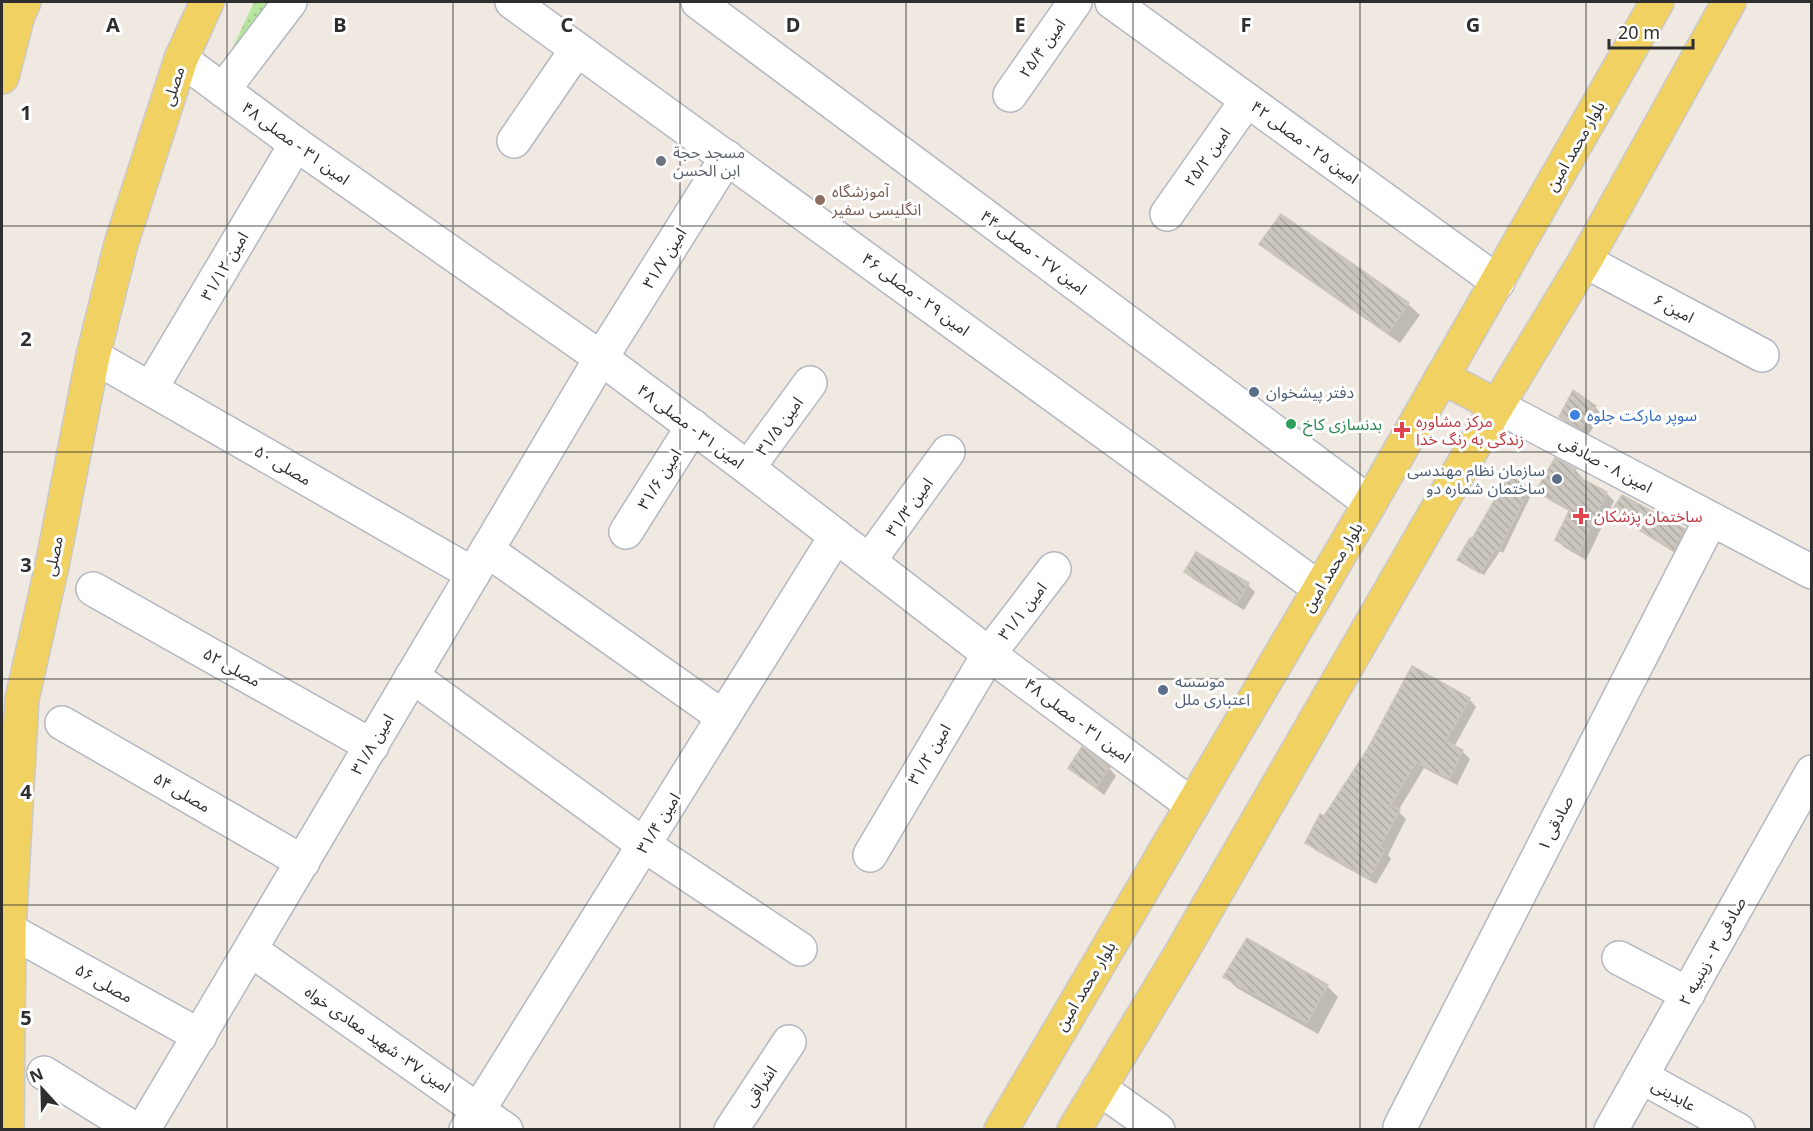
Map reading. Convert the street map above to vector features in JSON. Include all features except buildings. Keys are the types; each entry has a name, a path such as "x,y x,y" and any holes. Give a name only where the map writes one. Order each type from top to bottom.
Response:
{"main road":[{"path":"2,77 18,15 24,2"},
{"name":"مصلی","path":"7,1130 9,930 22,699 52,566 93,357 121,244 182,59 207,2"},
{"name":"بلوار محمد امین","path":"1001,1130 1370,503 1657,2"},
{"path":"1074,1130 1180,955 1497,406 1585,261 1729,2"},
{"path":"1442,377 1497,406"}],"street":[{"path":"223,90 290,2"},
{"name":"امین ۲۹ - مصلی ۴۶","path":"512,2 1319,588"},
{"name":"امین ۲۷ - مصلی ۴۴","path":"698,2 1370,503"},
{"name":"امین ۲۵/۴","path":"1010,95 1075,2"},
{"name":"امین ۲۵ - مصلی ۴۲","path":"1112,2 1498,282"},
{"path":"514,141 577,49"},
{"name":"امین ۳۱ - مصلی ۴۸","path":"182,59 296,144 601,358 989,654 1192,805"},
{"name":"امین ۲۵/۲","path":"1167,214 1247,100"},
{"name":"امین ۳۱/۱۲","path":"151,388 296,144"},
{"name":"امین ۳۱/۷","path":"601,358 727,157"},
{"name":"امین ۶","path":"1585,261 1762,355"},
{"name":"مصلی ۵۰","path":"93,357 480,562 723,717"},
{"name":"امین ۳۱/۸","path":"143,1130 601,358"},
{"name":"امین ۳۱/۵","path":"748,468 810,383"},
{"name":"امین ۸ - صادقی","path":"1497,406 1812,572"},
{"name":"امین ۳۱/۶","path":"626,532 693,426"},
{"name":"امین ۳۱/۳","path":"869,561 948,452"},
{"name":"صادقی ۱","path":"1400,1127 1711,519"},
{"name":"امین ۳۱/۴","path":"472,1120 836,536"},
{"name":"امین ۳۱/۱","path":"989,654 1054,569"},
{"name":"مصلی ۵۲","path":"93,589 372,746"},
{"name":"امین ۳۱/۲","path":"870,855 989,654"},
{"path":"412,676 644,845 800,949"},
{"name":"مصلی ۵۴","path":"62,723 303,862"},
{"name":"صادقی ۳ - زینبیه ۲","path":"1611,1130 1812,772"},
{"name":"مصلی ۵۶","path":"9,930 200,1036"},
{"name":"امین ۳۷- شهید معادی خواه","path":"251,950 472,1120 506,1130"},
{"path":"1619,958 1688,993"},
{"name":"اشراقی","path":"731,1130 789,1042"},
{"path":"44,1073 136,1130"},
{"name":"عابدینی","path":"1642,1077 1738,1130"},
{"path":"1099,1088 1158,1130"}],"green space":[{"path":"254,2 282,2 226,62"}],"place":[{"name":"مسجد حجة ابن الحسن","path":"661,161"},
{"name":"آموزشگاه انگلیسی سفیر","path":"820,200"},
{"name":"دفتر پیشخوان","path":"1254,392"},
{"name":"سوپر مارکت جلوه","path":"1575,415"},
{"name":"بدنسازی کاخ","path":"1291,424"},
{"name":"مرکز مشاوره زندگی به رنگ خدا","path":"1402,430"},
{"name":"سازمان نظام مهندسی ساختمان شماره دو","path":"1557,479"},
{"name":"ساختمان پزشکان","path":"1581,516"},
{"name":"موسسه اعتباری ملل","path":"1163,690"}]}
